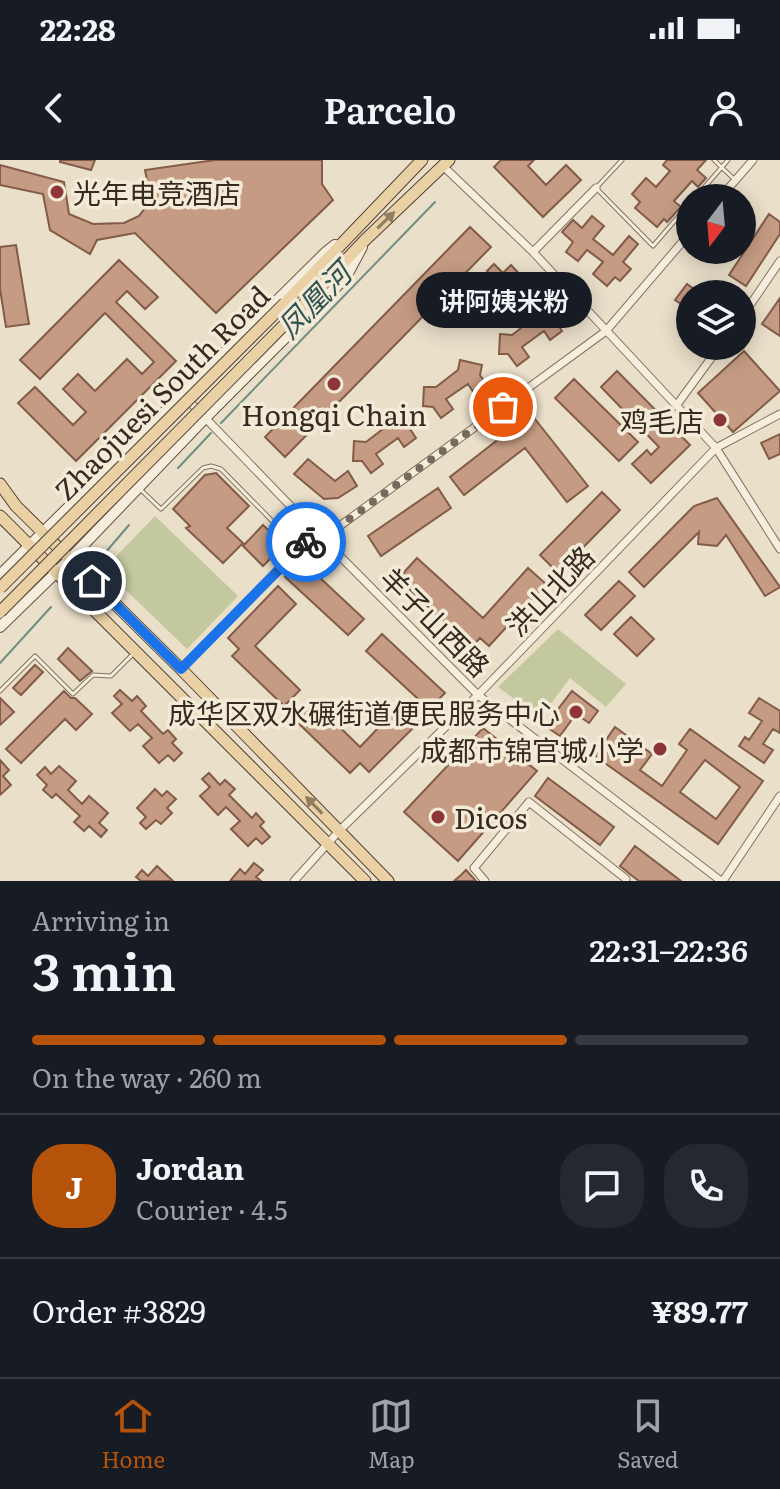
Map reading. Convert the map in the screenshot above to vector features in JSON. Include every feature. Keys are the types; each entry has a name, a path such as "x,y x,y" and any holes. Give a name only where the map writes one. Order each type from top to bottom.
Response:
{"main road":[{"name":"Zhaojuesi South Road","path":"0,588 285,303 422,160"},
{"name":"Zhaojuesi South Road","path":"0,612 365,240 446,163"},
{"path":"0,484 42,533 181,669 388,881"},
{"path":"0,516 365,881"}],"street":[{"path":"732,184 753,160"},
{"path":"446,163 716,448 780,549"},
{"path":"533,252 596,188"},
{"name":"Zhaojuesi South Road","path":"0,575 325,253 356,229"},
{"name":"Zhaojuesi South Road","path":"0,627 346,277 365,240"},
{"path":"319,536 606,331 676,249"},
{"path":"756,296 780,261"},
{"path":"676,406 710,360"},
{"name":"羊子山西路","path":"181,394 478,695 722,881"},
{"name":"洪山北路","path":"294,881 327,843 478,695 716,448 780,414"},
{"path":"722,881 780,796"},
{"path":"485,881 474,868 529,802 626,879"}],"lane":[{"path":"622,160 596,188 653,246 676,219"},
{"path":"714,160 735,180"},
{"path":"707,184 728,160"},
{"path":"138,487 161,509 203,468 211,466 221,469 287,536 304,520"},
{"path":"181,669 319,536"},
{"path":"0,691 35,656 73,694 93,675 111,676 136,651"}],"green space":[{"path":"155,516 238,596 187,649 104,569"},
{"path":"558,629 626,684 606,707 570,678 540,718 498,687"}],"building":[{"path":"60,160 95,160 91,170"},
{"path":"215,160 322,160 322,184 333,200 216,313 135,233 97,240 90,254 50,230 43,194 0,185 0,165 64,182 69,214 93,224 124,223 139,216 151,200 145,170"},
{"path":"501,160 534,160 528,166 546,185 566,165 581,180 543,217 494,167"},
{"path":"667,160 706,160 697,170 706,178 701,184 692,181 689,184 676,184 676,212 657,227 635,208 640,202 632,194 646,178 656,187 670,171 663,165"},
{"path":"769,214 780,222 780,234 750,280 737,280 729,275 736,264 756,264 756,234"},
{"path":"592,216 604,226 593,239 613,255 629,236 638,244 623,262 631,269 620,281 615,277 607,286 593,274 603,262 587,250 578,261 566,252 573,242 562,232 573,220 582,228"},
{"path":"470,227 491,247 285,457 265,437"},
{"path":"16,245 29,324 6,327 0,289 0,247"},
{"path":"119,260 158,297 145,309 127,291 116,302 176,361 76,461 18,403 35,387 73,425 86,412 63,389 78,374 95,391 127,359 142,374 154,362 105,313 40,379 20,360"},
{"path":"494,264 503,273 511,265 524,279 515,287 523,296 516,303 509,295 497,306 487,296 499,284 487,271"},
{"path":"780,298 780,336 762,324"},
{"path":"536,307 558,312 556,322 562,331 550,340 544,331 522,347 529,357 517,366 508,354 499,354 500,334 512,335 534,318"},
{"path":"460,360 482,365 480,375 486,384 474,393 468,384 446,399 453,409 441,418 433,407 423,406 424,387 436,387 458,370"},
{"path":"734,360 752,360 780,391 733,432 698,393"},
{"path":"617,371 690,445 651,483 632,464 647,450 651,455 659,447 601,387"},
{"path":"574,379 638,442 619,461 555,398"},
{"path":"390,414 412,419 410,429 416,438 404,447 398,438 376,454 383,464 371,473 362,461 353,461 354,441 366,442 388,425"},
{"path":"531,414 588,486 567,502 525,448 464,495 450,477"},
{"path":"780,434 780,454 769,459 761,443"},
{"path":"308,459 335,481 348,471 357,486 338,498 324,499 294,474"},
{"path":"216,473 249,506 227,528 243,543 223,563 186,528 190,526 173,509 205,475"},
{"path":"438,488 451,508 381,556 368,536"},
{"path":"602,492 620,510 558,573 540,555"},
{"path":"717,498 780,587 765,596 726,535 717,546 698,544 699,532 644,587 629,572 694,506"},
{"path":"263,525 284,545 263,566 243,546"},
{"path":"417,558 483,618 528,568 546,584 489,646 480,638 472,647 398,579"},
{"path":"301,560 364,619 348,635 285,577"},
{"path":"619,581 635,596 601,630 585,615"},
{"path":"278,586 296,604 255,646 300,690 284,706 232,656 239,649 228,638"},
{"path":"631,617 654,639 637,656 614,634"},
{"path":"382,634 445,693 429,709 366,651"},
{"path":"68,648 92,671 80,681 58,659"},
{"path":"35,665 43,672 21,695 13,688"},
{"path":"120,690 132,701 137,696 146,706 141,711 163,734 168,730 176,739 172,743 182,753 174,761 168,755 159,763 143,746 152,738 138,724 130,731 112,713 122,704 114,696"},
{"path":"64,691 92,714 76,730 65,719 21,763 6,749"},
{"name":"成华区双水碾街道便民服务中心","path":"572,691 598,711 589,723 576,714 560,736 545,726"},
{"path":"0,698 14,712 0,725"},
{"path":"759,698 780,711 780,733 773,729 763,744 773,750 764,763 739,746 745,737 749,740 762,721 749,713"},
{"path":"313,701 360,747 402,703 420,721 369,772 360,763 350,773 295,720"},
{"path":"615,727 652,754 640,770 662,786 687,750 679,744 690,729 763,781 718,844 595,756","holes":["705,760 740,787 716,819 680,792"]},
{"path":"483,728 537,771 458,861 404,812"},
{"path":"0,760 9,770 3,776 11,785 0,795"},
{"path":"59,766 76,781 68,790 82,804 89,796 108,813 99,823 107,830 101,837 89,826 84,831 74,822 80,816 56,794 52,798 43,790 47,785 37,775 45,767 51,774"},
{"path":"209,773 220,785 225,780 235,789 229,795 252,818 256,813 264,822 260,826 270,837 262,844 256,838 248,846 231,829 240,821 226,807 218,815 200,796 210,787 202,779"},
{"path":"548,778 614,827 600,845 535,796"},
{"path":"155,789 162,796 167,791 176,799 167,808 172,813 161,824 156,820 146,829 140,823 146,817 137,808"},
{"path":"635,846 681,881 639,881 631,875 620,866"},
{"path":"254,863 263,870 256,877 261,881 230,881 240,869 245,874"},
{"path":"157,866 173,881 141,881 136,877 142,870 148,876"},
{"path":"466,870 476,881 454,881 461,875"}],"waterway":[{"name":"凤凰河","path":"221,423 435,202"},
{"name":"凤凰河","path":"178,468 211,433"},
{"name":"凤凰河","path":"105,553 129,525"},
{"name":"凤凰河","path":"0,663 51,607"}],"way so far":[{"path":"306,542 316,532 322,539 503,407"}],"place":[{"name":"光年电竞酒店","path":"57,192"},
{"name":"Hongqi Chain","path":"334,384"},
{"name":"讲阿姨米粉","path":"503,407"},
{"name":"鸡毛店","path":"720,420"},
{"name":"成华区双水碾街道便民服务中心","path":"576,712"},
{"name":"成都市锦官城小学","path":"660,749"},
{"name":"Dicos","path":"438,817"}],"route":[{"path":"92,581 181,669 306,542"}]}
